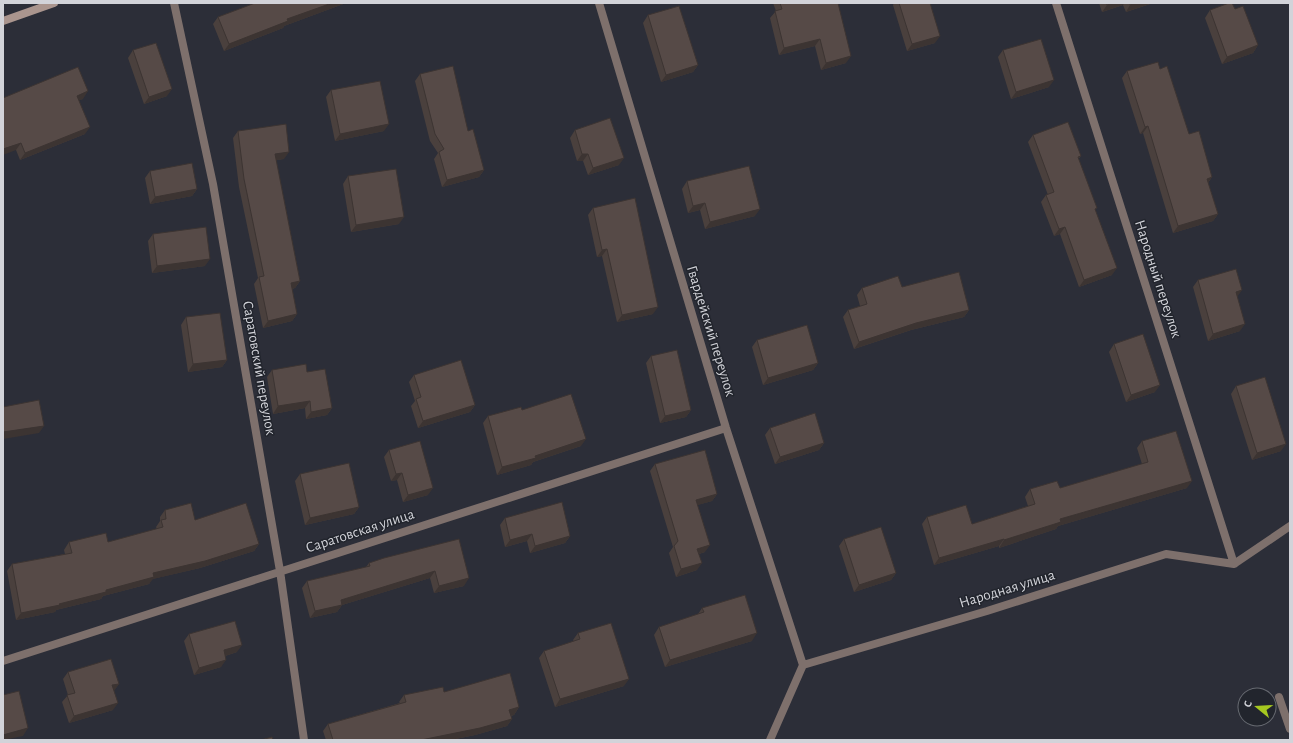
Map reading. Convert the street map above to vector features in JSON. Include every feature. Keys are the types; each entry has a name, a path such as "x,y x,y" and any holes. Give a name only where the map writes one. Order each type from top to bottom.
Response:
{"main road":[{"path":"3,22 54,3"}],"street":[{"name":"Саратовский переулок","path":"174,3 213,184 280,572 304,740"},
{"name":"Гвардейский переулок","path":"599,3 726,428 803,665"},
{"name":"Народный переулок","path":"1056,3 1234,564"},
{"name":"Саратовская улица","path":"3,661 726,428"},
{"path":"1234,564 1290,526"},
{"name":"Народная улица","path":"803,665 987,611 1166,554 1234,564"},
{"path":"770,740 803,665"},
{"path":"1279,697 1290,729"}],"building":[{"path":"255,3 332,3 287,19 288,21 229,44 218,17"},
{"path":"780,3 838,3 851,56 826,63 820,39 784,48 775,11 782,9"},
{"path":"899,3 930,3 940,36 912,44"},
{"path":"1232,3 1235,9 1243,6 1258,45 1227,57 1210,10"},
{"path":"679,6 698,65 666,75 648,15"},
{"path":"1041,39 1054,80 1016,92 1003,50"},
{"path":"156,43 172,89 149,97 133,50"},
{"path":"1158,62 1160,69 1167,66 1189,134 1199,131 1212,177 1207,179 1218,214 1178,226 1148,126 1145,127 1127,71"},
{"path":"453,66 468,131 473,129 484,170 447,180 439,152 444,149 435,134 420,74"},
{"path":"78,67 88,91 77,96 90,127 25,153 21,143 3,149 3,98"},
{"path":"380,81 389,124 340,134 331,90"},
{"path":"610,118 624,158 593,168 588,154 582,154 575,130"},
{"path":"1068,122 1081,156 1078,157 1097,208 1095,209 1117,268 1084,280 1065,227 1059,229 1046,195 1054,192 1033,135"},
{"path":"286,124 289,152 275,154 300,281 291,283 297,314 268,321 259,277 264,276 244,179 238,131"},
{"path":"192,163 197,189 155,197 150,171"},
{"path":"749,166 760,209 710,222 705,203 693,206 687,181"},
{"path":"396,169 404,217 356,225 348,176"},
{"path":"635,198 658,307 622,315 607,249 602,250 593,208"},
{"path":"206,227 210,259 157,266 153,234"},
{"path":"1236,269 1242,290 1236,292 1245,324 1213,334 1198,280"},
{"path":"959,272 969,310 916,323 859,342 848,310 867,304 862,288 898,276 902,287"},
{"path":"220,313 227,360 193,364 186,317"},
{"path":"807,325 818,363 768,378 757,340"},
{"path":"1143,334 1160,385 1131,395 1114,344"},
{"path":"677,350 691,410 665,416 651,356"},
{"path":"461,360 475,405 423,421 416,399 421,397 414,375"},
{"path":"306,364 307,372 325,369 332,408 311,412 310,401 278,406 272,370"},
{"path":"1265,377 1286,444 1257,453 1236,386"},
{"path":"571,394 586,439 535,456 536,458 502,467 488,416 521,407 522,410"},
{"path":"39,400 44,426 3,432 3,407"},
{"path":"815,413 824,443 780,457 770,428"},
{"path":"1176,431 1192,481 1060,519 1061,522 939,558 927,517 966,505 972,524 1035,504 1030,489 1057,481 1060,488 1148,462 1142,441"},
{"path":"420,441 433,488 408,495 402,473 396,474 389,450"},
{"path":"705,450 717,494 696,500 710,545 697,549 702,563 681,569 674,546 678,541 655,464"},
{"path":"349,463 359,507 310,518 300,474"},
{"path":"562,502 570,536 535,546 532,534 510,540 505,518"},
{"path":"191,503 195,520 246,503 259,544 205,561 153,573 154,577 106,590 106,592 59,604 60,605 21,613 12,564 72,553 69,542 106,533 108,542 163,527 161,520 166,519 165,510"},
{"path":"881,527 896,573 859,585 844,539"},
{"path":"459,539 469,578 439,586 435,571 341,600 342,605 315,611 307,581 370,566 369,563 384,558"},
{"path":"745,595 757,633 670,660 659,627 704,612 702,608"},
{"path":"235,621 242,645 224,650 226,660 199,668 189,634"},
{"path":"611,623 629,679 560,699 544,651 580,639 578,633"},
{"path":"111,659 119,684 112,685 118,703 74,716 67,695 75,693 68,672"},
{"path":"510,673 519,707 509,710 512,719 480,728 421,740 333,740 328,724 406,702 404,695 443,687 444,692"},
{"path":"19,691 28,728 3,735 3,695"},
{"path":"272,737 273,740 261,740"}]}
